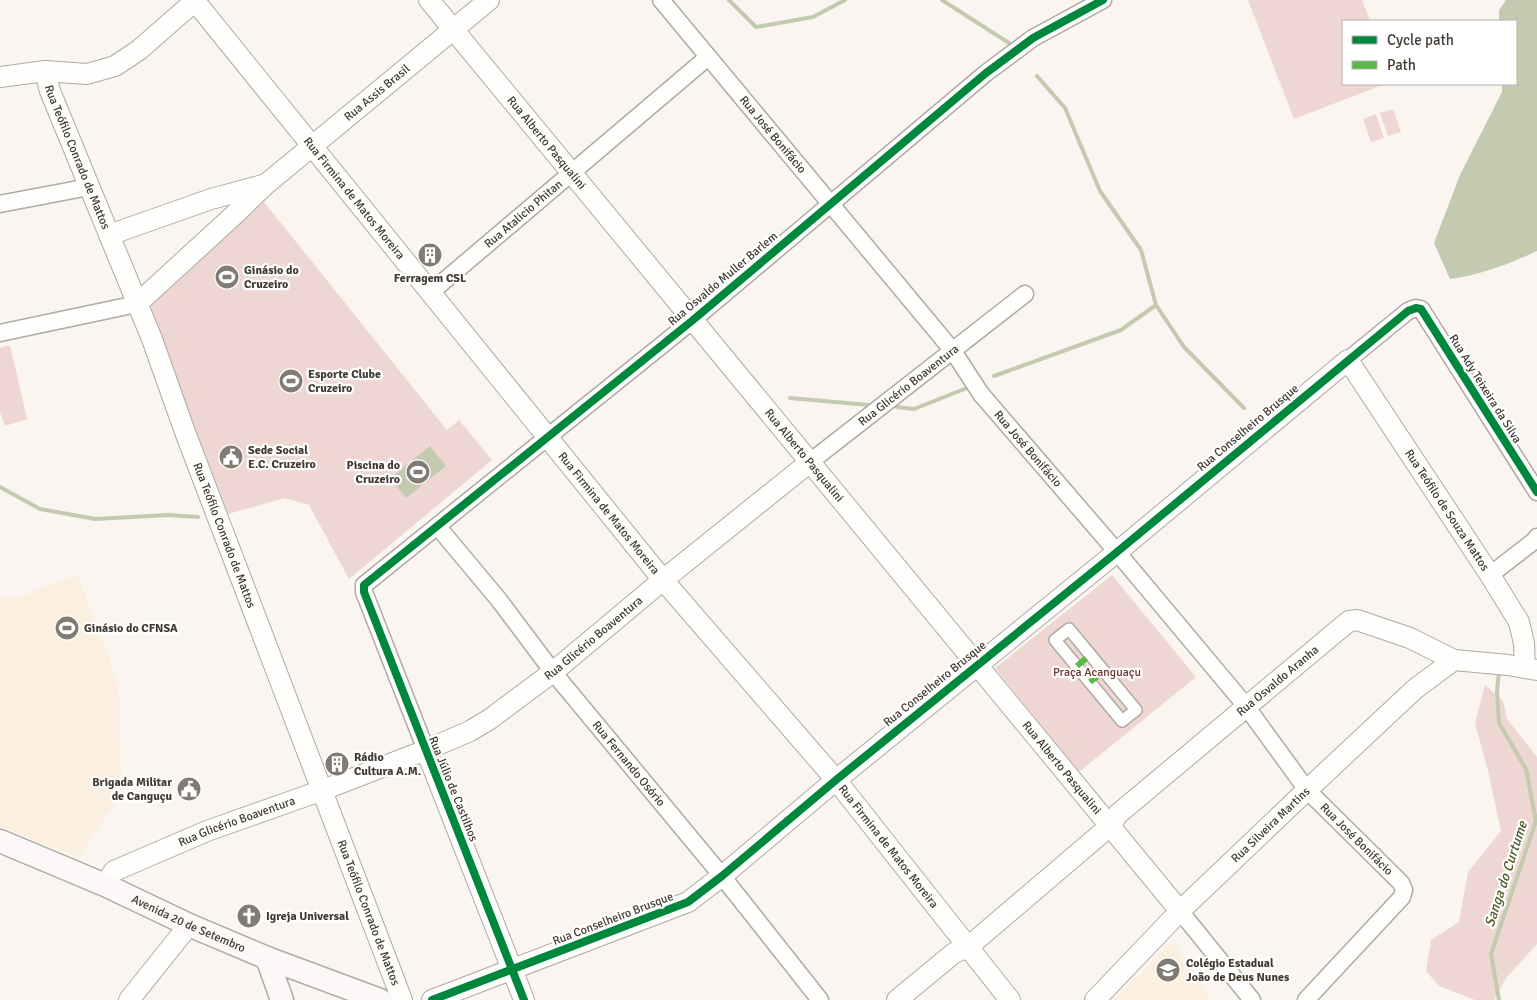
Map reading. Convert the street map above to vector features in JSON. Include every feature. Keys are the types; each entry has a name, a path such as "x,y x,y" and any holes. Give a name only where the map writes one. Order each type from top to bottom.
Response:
{"main road":[{"name":"Avenida 20 de Setembro","path":"0,841 105,885 189,925 267,958 380,1000"},
{"path":"267,958 282,1000"}],"street":[{"path":"0,77 45,72 87,74 115,66 139,50 195,0"},
{"name":"Rua Firmina de Matos Moreira","path":"195,0 663,580 836,780 961,946 1010,1000"},
{"name":"Rua Alberto Pasqualini","path":"429,0 977,664 1111,819 1180,911"},
{"name":"Rua Assis Brasil","path":"137,304 264,185 489,0"},
{"name":"Rua José Bonifácio","path":"661,0 953,351 981,394 1246,706 1307,790 1401,883 1404,890 1402,897 1306,1000"},
{"name":"Rua Osvaldo Muller Barlem","path":"364,585 693,320 986,73 1032,38 1103,0"},
{"name":"Rua Atalicio Phitan","path":"431,292 708,57"},
{"name":"Rua Teófilo Conrado de Mattos","path":"45,72 50,91 152,339 185,432 402,1000"},
{"name":"Rua Assis Brasil","path":"110,235 211,199 264,185"},
{"path":"0,204 89,187"},
{"name":"Rua Glicério Boaventura","path":"105,885 114,871 173,845 426,750 470,731 490,719 554,672 663,580 810,462 1025,294"},
{"path":"0,332 137,304"},
{"name":"Rua Ady Teixeira da Silva","path":"1408,310 1422,309 1537,492"},
{"name":"Rua Conselheiro Brusque","path":"432,1000 688,902 722,876 977,664 1117,552 1408,310"},
{"name":"Rua Teófilo de Souza Mattos","path":"1348,360 1519,622 1531,669"},
{"name":"Rua Fernando Osório","path":"438,527 554,672 722,876 820,1000"},
{"path":"1490,575 1537,537"},
{"name":"Rua Júlio de Castilhos","path":"364,585 364,592 524,1000"},
{"name":"Rua Osvaldo Aranha","path":"897,1000 1349,621 1357,620 1410,638 1454,660"},
{"path":"1069,629 1090,655 1136,710 1122,721 1055,640 1069,629"},
{"path":"1077,666 1090,655"},
{"path":"1454,660 1531,669"},
{"name":"Rua Silveira Martins","path":"1095,1000 1180,911 1307,790 1415,689 1454,660"},
{"path":"1090,682 1104,671"},
{"path":"1180,911 1252,1000"},
{"path":"129,1000 189,925"}],"shaded area":[{"path":"1506,0 1537,0 1537,251 1494,268 1450,279 1434,243 1460,175 1502,92 1502,85 1517,85 1517,20 1499,20 1499,10"},
{"name":"Piscina do Cruzeiro","path":"430,446 446,466 406,498 390,478"},
{"path":"77,574 111,662 119,691 121,794 78,858 0,826 0,596 14,599"},
{"name":"Colégio Estadual João de Deus Nunes","path":"1173,940 1211,1000 1113,1000"}],"green space":[{"path":"1248,0 1362,0 1370,20 1342,20 1342,85 1382,85 1294,119"},
{"path":"1393,109 1401,132 1388,136 1380,113"},
{"path":"1376,114 1384,138 1371,142 1363,119"},
{"name":"Esporte Clube Cruzeiro","path":"264,202 447,430 459,420 492,460 349,579 309,505 285,498 228,514 144,302"},
{"path":"10,345 27,419 5,426 0,412 0,348"},
{"name":"Praça Acanguaçu","path":"1112,575 1196,677 1079,772 995,668"},
{"path":"1485,685 1503,701 1507,719 1537,757 1537,944 1506,978 1494,1000 1475,1000 1439,986 1426,971 1431,940 1459,922 1468,872 1501,831 1475,723"}],"waterway":[{"path":"729,0 756,27 813,17 845,0"},
{"path":"942,0 1009,43"},
{"path":"1037,76 1065,108 1100,191 1141,250 1156,305 1184,347 1244,408"},
{"path":"994,376 1121,330 1156,305"},
{"path":"897,407 914,409 967,388"},
{"path":"790,398 869,405"},
{"path":"0,487 40,509 95,519 168,515 198,517"},
{"name":"Sanga do Curtume","path":"1499,671 1497,691 1499,723 1526,769 1536,821 1491,954 1499,1000"}],"marked path":[{"path":"1077,666 1090,655"},
{"path":"1090,682 1104,671"}],"cycle path":[{"path":"524,1000 364,592 364,585 693,320 986,73 1033,38 1103,0"},
{"path":"432,1000 688,902 1117,552 1408,311 1416,308 1421,309 1537,492"}],"place":[{"name":"Ferragem CSL","path":"430,255"},
{"name":"Ginásio do Cruzeiro","path":"227,277"},
{"name":"Esporte Clube Cruzeiro","path":"291,381"},
{"name":"Sede Social E.C. Cruzeiro","path":"231,457"},
{"name":"Piscina do Cruzeiro","path":"418,472"},
{"name":"Ginásio do CFNSA","path":"67,628"},
{"name":"Rádio Cultura A.M.","path":"337,764"},
{"name":"Brigada Militar de Canguçu","path":"189,789"},
{"name":"Igreja Universal","path":"249,916"},
{"name":"Colégio Estadual João de Deus Nunes","path":"1168,970"}]}
